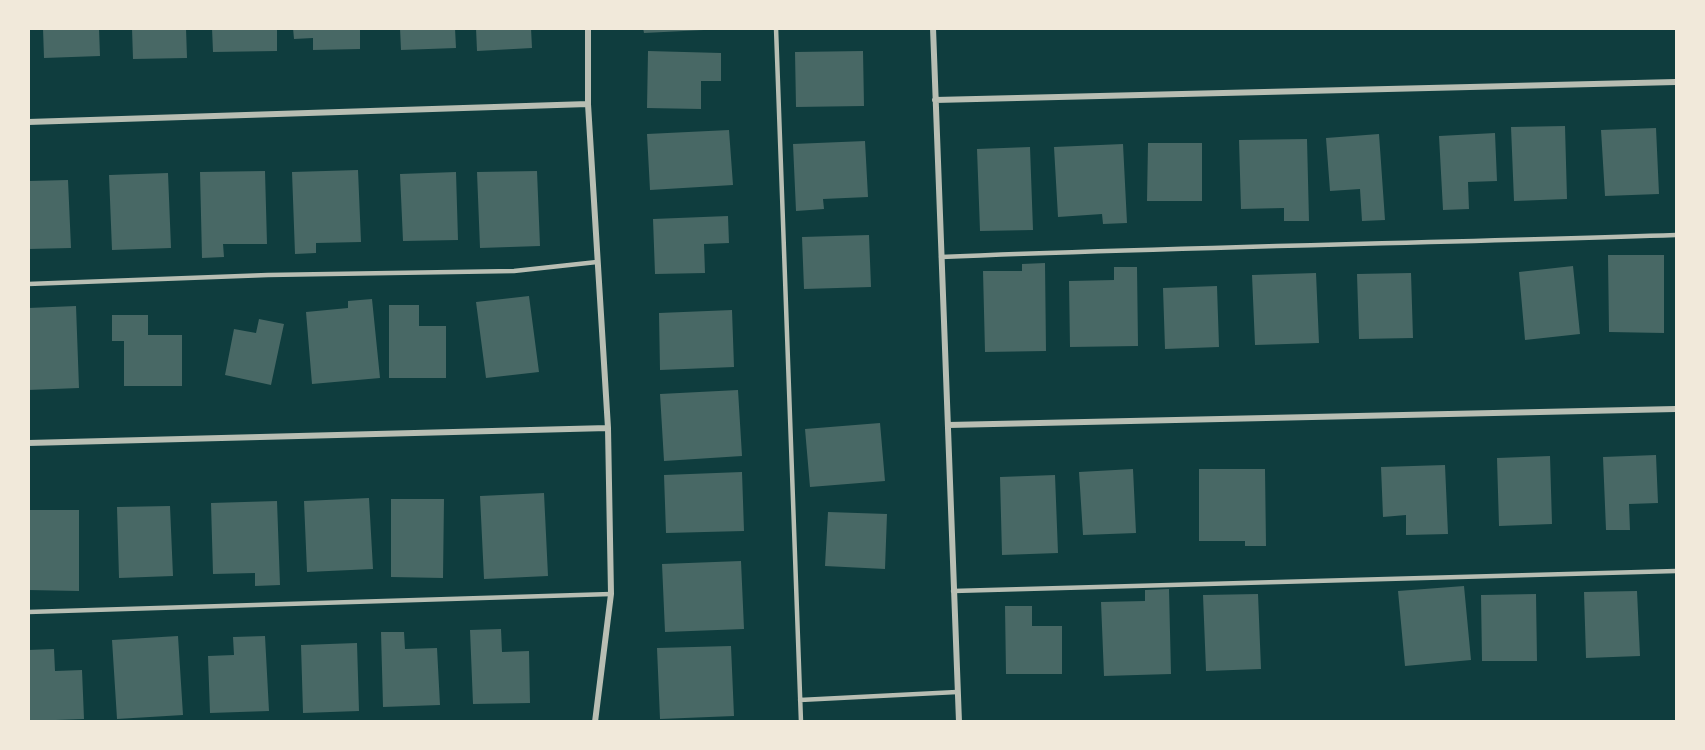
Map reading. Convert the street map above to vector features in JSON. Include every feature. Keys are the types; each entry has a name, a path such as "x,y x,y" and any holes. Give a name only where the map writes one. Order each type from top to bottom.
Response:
{"street":[{"path":"588,28 588,104 608,428 611,594 595,722"},
{"path":"933,28 959,722"},
{"path":"936,100 1677,82"},
{"path":"28,122 588,104"},
{"path":"948,425 1677,409"},
{"path":"28,443 608,428"}],"lane":[{"path":"776,28 801,722"},
{"path":"941,257 1411,241 1677,235"},
{"path":"28,284 268,275 514,271 597,262"},
{"path":"953,591 1677,571"},
{"path":"28,612 611,594"},
{"path":"800,700 957,692"}],"building":[{"path":"43,28 99,28 100,56 44,58"},
{"path":"132,28 186,28 187,58 133,59"},
{"path":"212,28 277,28 277,51 213,52"},
{"path":"293,28 360,28 360,49 313,50 313,38 294,39"},
{"path":"400,28 455,28 456,48 401,50"},
{"path":"476,28 531,28 532,48 477,51"},
{"path":"643,28 704,28 704,30 644,33"},
{"path":"648,51 721,53 721,81 701,81 701,109 647,108"},
{"path":"863,51 864,106 796,107 795,52"},
{"path":"1565,126 1567,199 1514,201 1511,127"},
{"path":"1656,128 1659,194 1605,196 1601,130"},
{"path":"729,130 733,185 650,190 647,134"},
{"path":"1495,133 1497,181 1468,182 1469,209 1443,210 1439,136"},
{"path":"1379,134 1385,220 1362,221 1360,189 1330,191 1326,138"},
{"path":"1307,139 1309,221 1284,221 1284,208 1241,209 1239,140"},
{"path":"865,141 868,197 823,199 824,209 796,211 793,144"},
{"path":"1148,143 1202,143 1202,201 1147,201"},
{"path":"1123,144 1127,223 1103,224 1102,214 1058,217 1054,147"},
{"path":"1030,147 1033,230 980,231 977,149"},
{"path":"358,170 361,242 316,243 316,253 295,254 292,172"},
{"path":"265,171 267,244 223,244 224,257 202,258 200,172"},
{"path":"537,171 540,246 480,248 477,172"},
{"path":"456,172 458,240 403,241 400,174"},
{"path":"168,173 171,248 112,250 109,175"},
{"path":"68,180 71,248 28,249 28,181"},
{"path":"728,216 729,243 704,244 705,273 655,274 653,219"},
{"path":"869,235 871,287 804,289 802,237"},
{"path":"1608,255 1664,255 1664,333 1609,332"},
{"path":"1045,263 1046,351 985,352 983,271 1022,271 1022,264"},
{"path":"1573,266 1580,334 1525,340 1519,272"},
{"path":"1114,267 1137,267 1138,346 1070,347 1069,281 1114,280"},
{"path":"1316,273 1319,343 1255,345 1252,275"},
{"path":"1411,273 1413,338 1359,339 1357,274"},
{"path":"1217,286 1219,347 1165,349 1163,288"},
{"path":"529,296 539,372 486,378 476,302"},
{"path":"372,299 380,378 312,384 306,312 348,308 348,301"},
{"path":"389,305 419,305 419,326 446,326 446,378 389,378"},
{"path":"76,306 79,388 28,390 28,308"},
{"path":"732,310 734,367 660,370 659,313"},
{"path":"112,315 148,315 148,335 182,335 182,386 124,386 124,341 112,341"},
{"path":"259,319 284,324 271,385 225,375 234,329 256,333"},
{"path":"738,390 742,456 664,461 660,394"},
{"path":"880,423 885,481 810,487 805,429"},
{"path":"1656,455 1658,503 1629,504 1630,530 1606,530 1603,457"},
{"path":"1550,456 1552,524 1499,526 1497,458"},
{"path":"1445,465 1448,534 1406,535 1406,515 1383,517 1381,467"},
{"path":"1133,469 1136,533 1083,535 1079,472"},
{"path":"1199,469 1265,469 1266,546 1245,546 1245,541 1199,541"},
{"path":"742,472 744,531 666,533 664,475"},
{"path":"1055,475 1058,553 1002,555 1000,477"},
{"path":"544,493 548,576 484,579 480,496"},
{"path":"369,498 373,569 307,572 304,501"},
{"path":"391,499 444,499 443,578 391,577"},
{"path":"277,501 280,585 255,586 255,573 213,574 211,503"},
{"path":"170,506 173,576 119,578 117,507"},
{"path":"28,510 79,510 79,591 28,590"},
{"path":"828,512 887,514 885,569 825,566"},
{"path":"741,561 744,629 665,632 662,564"},
{"path":"1464,586 1471,660 1405,666 1398,591"},
{"path":"1169,589 1171,674 1104,676 1101,602 1145,601 1145,590"},
{"path":"1637,591 1640,656 1586,658 1584,592"},
{"path":"1258,594 1261,669 1206,671 1203,595"},
{"path":"1536,594 1537,661 1482,661 1481,595"},
{"path":"1005,606 1032,606 1032,626 1062,626 1062,674 1006,674"},
{"path":"501,629 502,652 529,651 530,703 473,704 470,630"},
{"path":"381,632 404,632 405,649 437,648 440,705 383,707"},
{"path":"178,636 183,715 117,719 112,640"},
{"path":"265,636 269,711 210,713 208,656 234,655 233,637"},
{"path":"357,643 359,711 303,713 301,645"},
{"path":"731,646 734,716 660,719 657,648"},
{"path":"54,649 55,671 82,670 84,719 28,721 28,650"}]}
